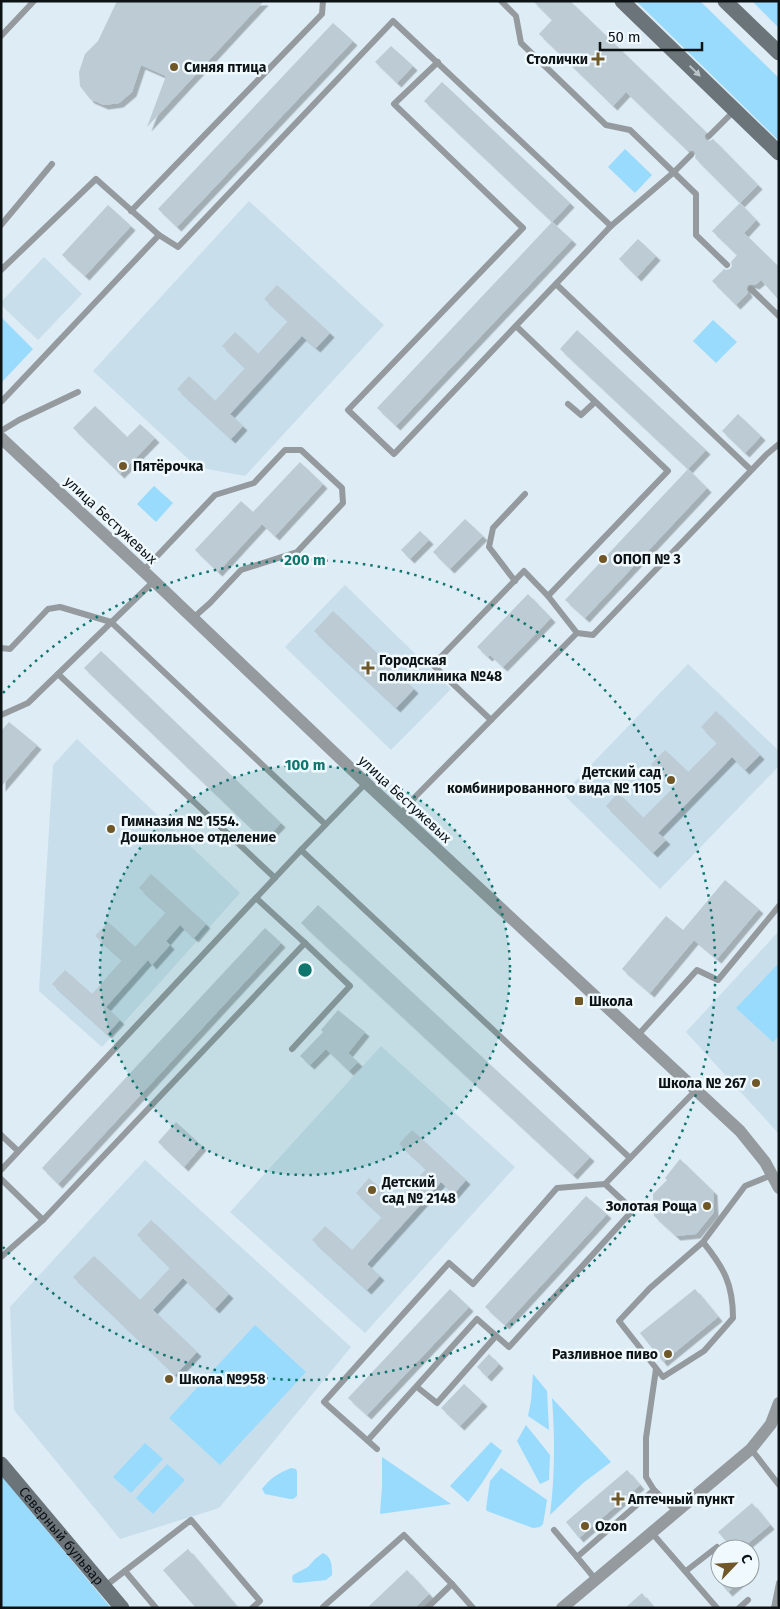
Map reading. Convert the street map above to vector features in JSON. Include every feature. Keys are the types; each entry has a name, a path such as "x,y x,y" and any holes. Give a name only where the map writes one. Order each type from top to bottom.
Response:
{"street":[{"path":"622,1 779,153"},
{"path":"725,1 779,53"},
{"name":"улица Бестужевых","path":"1,438 400,815 740,1131 766,1162 779,1188"},
{"path":"562,1608 751,1450 771,1424 779,1403"},
{"name":"Северный бульвар","path":"1,1464 122,1608"}],"lane":[{"path":"1,36 34,1"},
{"path":"131,211 322,14 323,1"},
{"path":"501,1 516,16 520,43 606,125 630,130 696,194 696,235 727,265"},
{"path":"1,270 96,179 159,235 178,247 393,21 611,226"},
{"path":"438,62 394,104 523,228 348,410 394,454 611,226 691,155"},
{"path":"710,136 735,110"},
{"path":"1,225 52,164"},
{"path":"1,402 159,235"},
{"path":"556,284 751,470"},
{"path":"751,289 779,316"},
{"path":"516,326 668,471 548,596"},
{"path":"1,430 78,392"},
{"path":"568,404 581,415 595,402"},
{"path":"492,720 434,665 524,571 548,596 578,633 593,635 751,470 779,444"},
{"path":"143,571 215,495 254,483 285,450 301,450 342,488 343,502 297,552 241,570 193,618"},
{"path":"515,581 489,547 493,528 525,494"},
{"path":"1,715 28,703 154,581"},
{"path":"1,648 10,649 48,609 60,607 111,622 325,824"},
{"path":"400,815 416,796 578,633"},
{"path":"58,674 275,878"},
{"path":"1,1170 300,850 366,783"},
{"path":"300,850 630,1158"},
{"path":"256,898 350,986 292,1049"},
{"path":"638,1035 697,970 718,980 779,906"},
{"path":"1,1257 43,1220 305,943"},
{"path":"378,1449 324,1402 449,1264 474,1284 557,1188 605,1184 697,1090"},
{"path":"1,1135 18,1151"},
{"path":"703,1242 718,1260 729,1285 733,1301 733,1318 704,1351 663,1377 619,1321 650,1288 703,1242 745,1186 772,1175"},
{"path":"1,1179 43,1220"},
{"path":"368,1440 477,1319 510,1348 632,1210 605,1184"},
{"path":"417,1387 438,1403 496,1336"},
{"path":"656,1369 646,1438 646,1477 654,1490 677,1512"},
{"path":"751,1450 779,1485"},
{"path":"577,1557 654,1490"},
{"path":"104,1587 191,1520 260,1602 252,1608"},
{"path":"554,1530 596,1580"},
{"path":"652,1533 717,1608"},
{"path":"324,1608 323,1606 404,1535 473,1608"},
{"path":"686,1571 710,1552"},
{"path":"125,1571 156,1608"},
{"path":"774,1608 779,1583"},
{"path":"427,1608 452,1584"},
{"path":"739,1608 748,1600"}],"shaded area":[{"path":"636,1 700,1 779,78 779,141"},
{"path":"752,1 779,1 779,28"},
{"path":"625,149 652,175 635,193 608,167"},
{"path":"249,201 384,325 245,476 197,467 93,371"},
{"path":"44,257 82,294 38,340 1,305 1,302"},
{"path":"1,317 33,349 1,383"},
{"path":"713,320 737,342 716,363 693,341"},
{"path":"154,486 173,503 156,522 137,504"},
{"name":"Городская поликлиника №48","path":"345,585 451,689 391,750 285,647"},
{"name":"Детский сад комбинированного вида № 1105","path":"688,664 779,751 779,766 660,889 563,794"},
{"name":"Гимназия № 1554. Дошкольное отделение","path":"77,739 240,893 102,1047 39,991 53,765"},
{"name":"Школа № 267","path":"779,931 779,1134 686,1032"},
{"path":"779,963 779,1036 773,1042 736,1008"},
{"name":"Детский сад № 2148","path":"381,1046 515,1167 365,1333 230,1212"},
{"name":"Школа №958","path":"145,1160 351,1347 219,1508 120,1539 14,1410 10,1307"},
{"path":"255,1325 306,1372 220,1465 169,1418"},
{"path":"533,1374 547,1391 549,1430 528,1416"},
{"path":"552,1398 611,1462 583,1483 550,1515 554,1457"},
{"path":"526,1425 550,1455 549,1480 540,1484 517,1441"},
{"path":"491,1442 502,1451 468,1502 450,1486"},
{"path":"145,1443 163,1459 131,1493 113,1477"},
{"path":"382,1457 451,1504 380,1514"},
{"path":"167,1464 185,1480 153,1514 136,1498"},
{"path":"291,1468 296,1469 297,1472 297,1496 290,1499 265,1494 262,1489 268,1482"},
{"path":"501,1468 547,1500 543,1524 540,1527 533,1528 487,1511 490,1481"},
{"path":"1,1475 111,1608 1,1608"},
{"path":"323,1553 330,1559 332,1575 326,1580 293,1582 293,1575 308,1567"}],"building":[{"name":"Синяя птица","path":"117,1 264,1 147,127 166,76 141,65 132,92 119,103 104,105 90,99 80,86 79,72 85,54 98,41"},
{"path":"533,1 570,1 706,132 704,137 706,140 710,141 713,139 758,185 740,203 695,158 696,154 694,151 688,151 626,92 613,106 539,34 552,20"},
{"path":"333,23 353,41 177,227 158,209"},
{"path":"391,46 413,66 397,83 375,62"},
{"path":"442,82 570,203 552,222 424,101"},
{"path":"740,203 756,220 744,233 779,267 779,300 761,280 755,285 748,285 746,288 748,293 736,305 712,281 724,269 730,269 732,266 731,262 737,255 712,231"},
{"path":"108,205 131,226 85,276 62,255"},
{"path":"552,222 572,240 396,426 377,408"},
{"path":"638,239 656,256 637,277 619,259"},
{"path":"277,285 330,333 316,348 302,336 230,414 243,426 231,439 177,389 189,376 215,401 245,368 222,346 235,332 258,354 288,321 264,299"},
{"path":"577,330 706,450 688,469 560,349"},
{"path":"95,406 127,437 140,424 155,438 120,474 73,428"},
{"path":"738,414 761,436 745,453 722,431"},
{"path":"300,462 323,484 275,536 262,524 218,572 195,550 241,501 253,512"},
{"path":"688,469 707,488 585,618 565,600"},
{"path":"465,519 483,536 450,569 433,552"},
{"path":"420,531 429,540 410,559 401,550"},
{"path":"528,594 551,618 503,667 490,655 488,657 477,647"},
{"path":"333,611 414,689 396,708 314,631"},
{"path":"101,651 281,823 264,841 84,668"},
{"path":"716,711 760,755 745,770 732,757 658,833 666,840 653,853 606,806 618,793 643,818 674,787 651,764 665,750 688,772 717,743 701,727"},
{"path":"9,722 37,745 1,787 1,731"},
{"path":"151,874 206,924 194,938 180,925 166,941 170,945 152,965 148,960 106,1007 120,1020 107,1034 52,984 65,970 92,994 122,960 95,936 108,922 135,947 166,912 139,888"},
{"path":"725,880 759,909 717,959 694,940 650,993 622,969 666,916 683,930"},
{"path":"318,905 590,1157 573,1175 301,923"},
{"path":"265,928 281,943 58,1184 42,1168"},
{"path":"338,1010 365,1032 348,1053 358,1062 349,1071 326,1049 310,1065 300,1056 323,1032 321,1030"},
{"path":"176,1122 202,1146 184,1167 158,1142"},
{"path":"412,1130 466,1180 454,1194 441,1182 367,1264 380,1276 367,1290 312,1240 325,1226 352,1250 382,1217 356,1193 369,1178 396,1202 426,1169 399,1144"},
{"path":"680,1159 713,1191 714,1212 696,1234 676,1236 654,1216 653,1194 667,1180 665,1178"},
{"path":"586,1196 607,1214 505,1325 485,1307"},
{"path":"151,1220 229,1294 215,1309 183,1278 153,1310 197,1352 175,1375 73,1277 94,1256 140,1300 170,1268 137,1235"},
{"path":"450,1289 469,1307 367,1415 348,1398"},
{"path":"695,1289 718,1317 663,1362 640,1333"},
{"path":"489,1354 499,1364 487,1377 477,1367"},
{"path":"464,1384 483,1402 460,1426 441,1408"},
{"path":"627,1470 640,1485 579,1538 566,1522"},
{"path":"752,1503 770,1525 753,1539 724,1539 718,1532"},
{"path":"188,1549 238,1608 196,1608 163,1570"},
{"path":"407,1570 429,1594 415,1608 367,1608"},
{"path":"642,1593 654,1608 625,1608"}],"place":[{"name":"Столички","path":"598,59"},
{"name":"Синяя птица","path":"174,67"},
{"name":"Пятёрочка","path":"123,466"},
{"name":"ОПОП № 3","path":"603,559"},
{"name":"Городская поликлиника №48","path":"368,668"},
{"name":"Детский сад комбинированного вида № 1105","path":"671,780"},
{"name":"Гимназия № 1554. Дошкольное отделение","path":"111,829"},
{"name":"Школа","path":"579,1001"},
{"name":"Школа № 267","path":"756,1083"},
{"name":"Детский сад № 2148","path":"372,1190"},
{"name":"Золотая Роща","path":"707,1206"},
{"name":"Разливное пиво","path":"668,1354"},
{"name":"Школа №958","path":"169,1379"},
{"name":"Аптечный пункт","path":"618,1499"},
{"name":"Ozon","path":"585,1526"}]}
